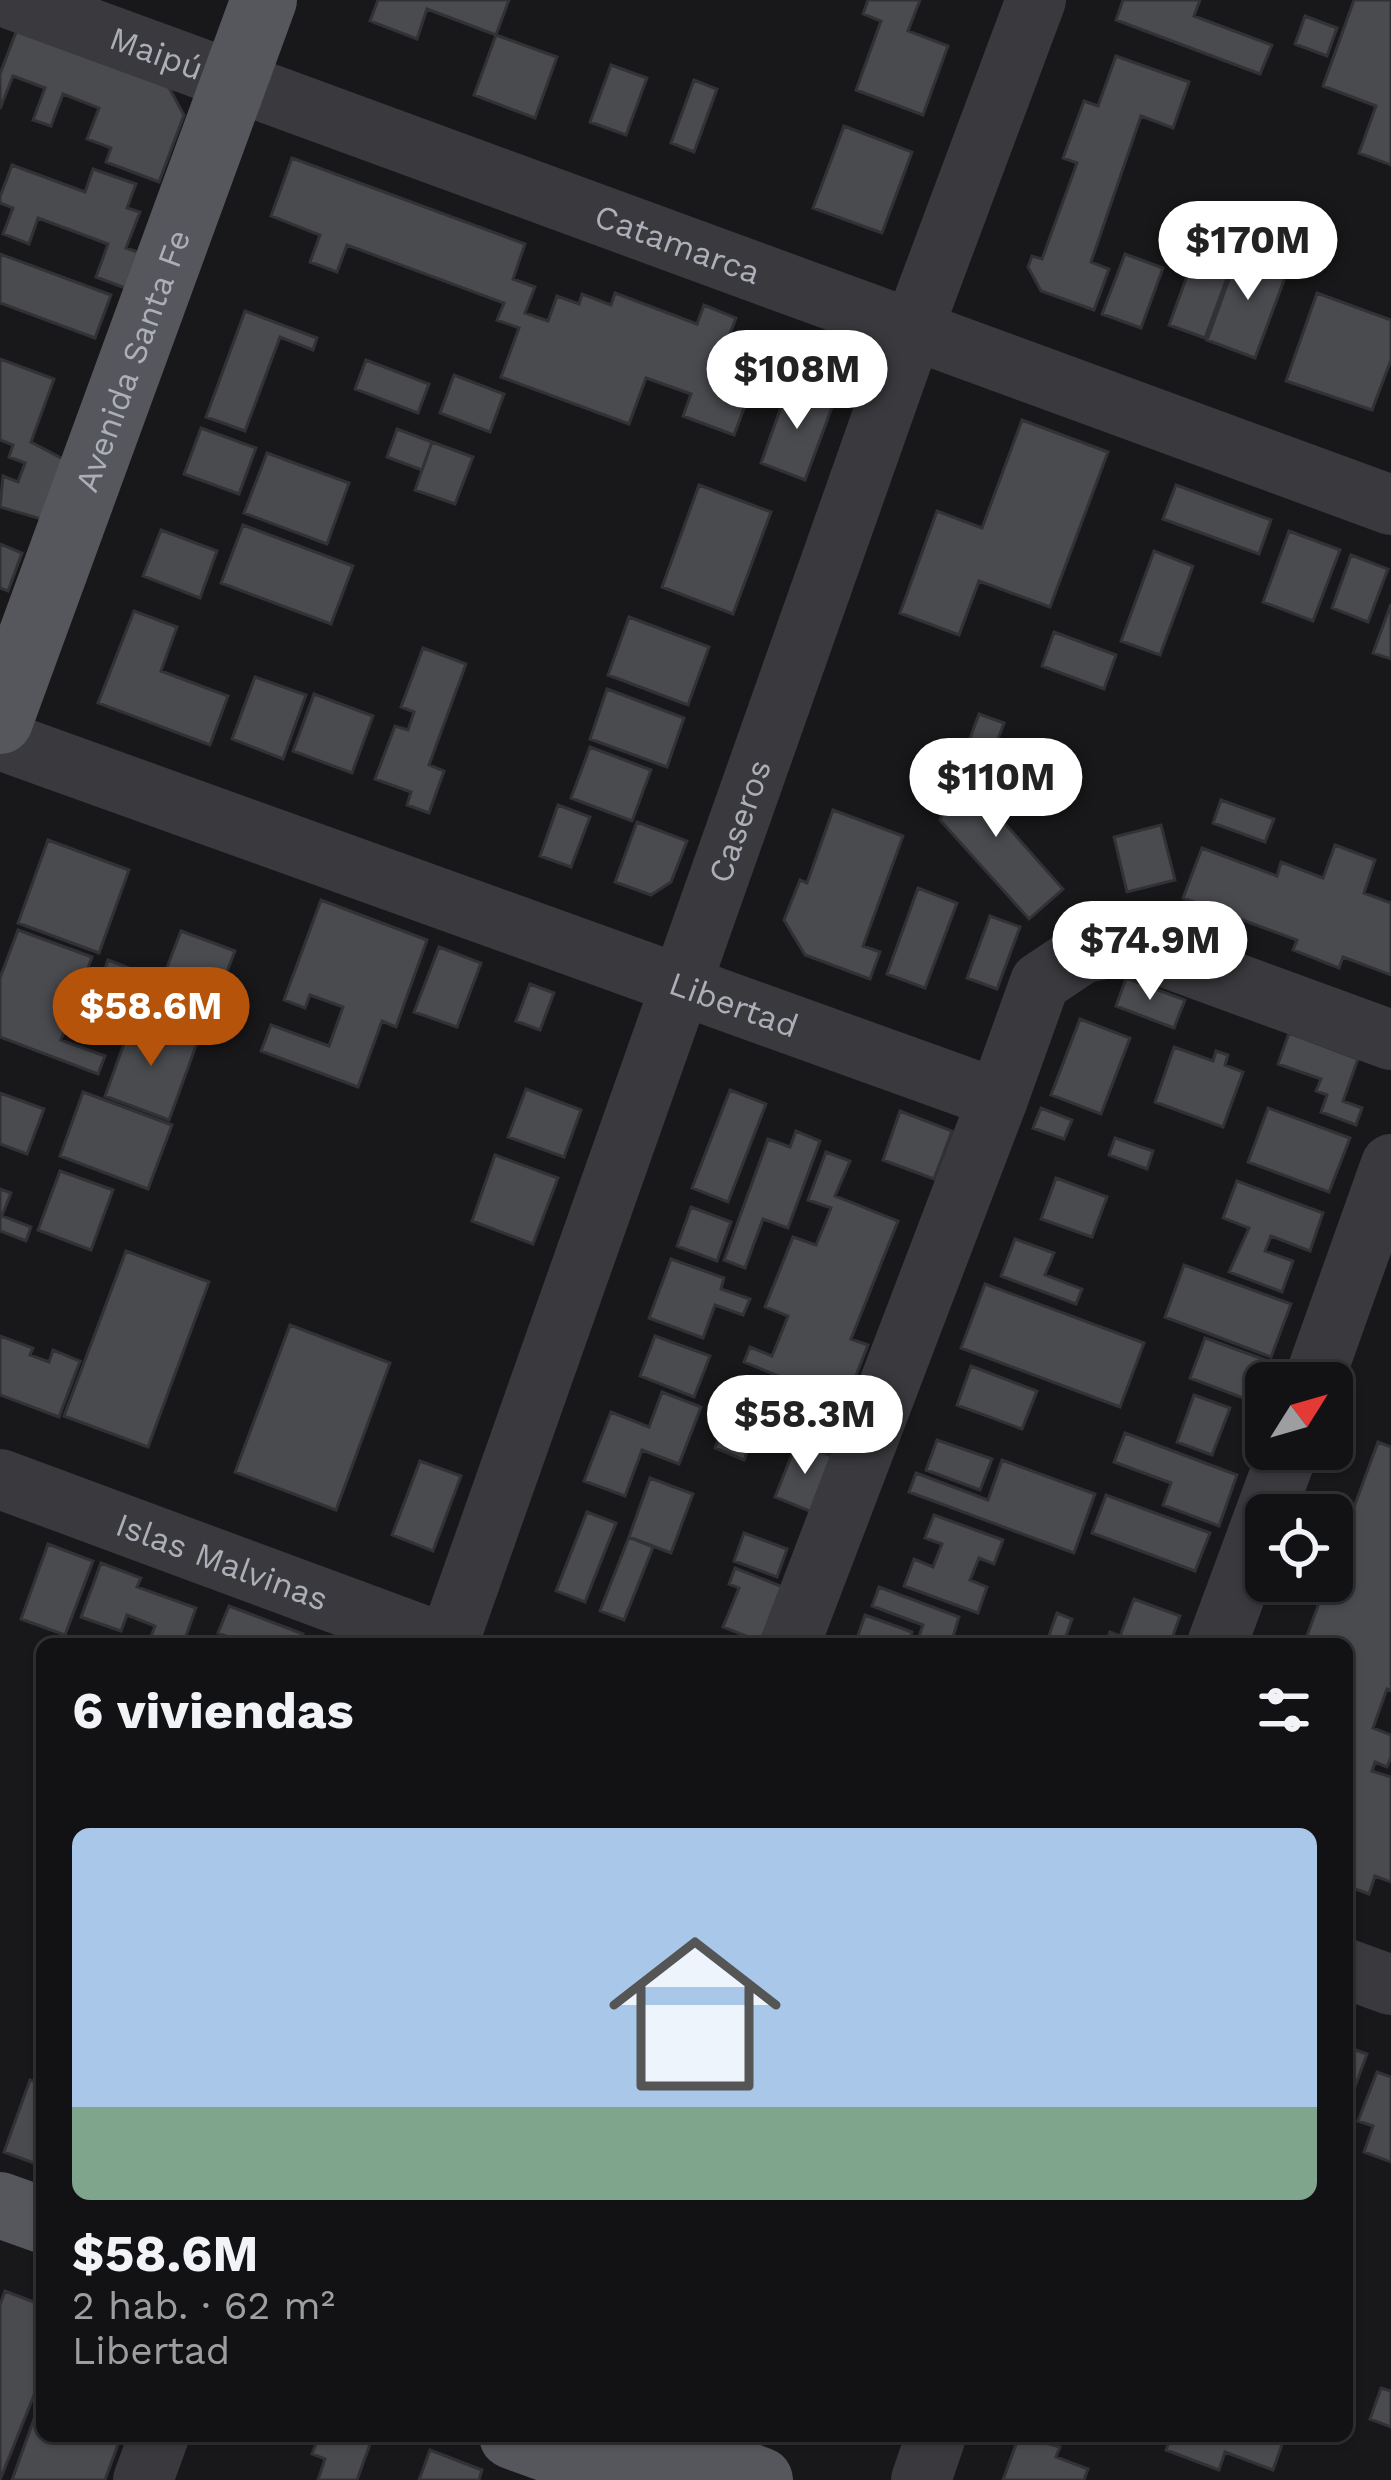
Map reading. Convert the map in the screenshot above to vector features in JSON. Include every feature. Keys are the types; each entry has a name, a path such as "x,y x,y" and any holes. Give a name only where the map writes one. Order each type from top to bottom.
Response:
{"main road":[{"name":"Avenida Santa Fe","path":"0,721 264,0"},
{"path":"0,2205 36,2218"},
{"path":"0,2250 36,2263"},
{"path":"529,2442 634,2480"},
{"path":"655,2442 760,2480"}],"street":[{"name":"Maipú","path":"14,0 234,82"},
{"name":"Caseros","path":"449,1638 913,329 1036,0"},
{"name":"Catamarca","path":"234,82 1391,505"},
{"name":"Libertad","path":"0,740 998,1099"},
{"path":"792,1638 1040,982 1082,954 1129,944 1391,1040"},
{"path":"1322,1362 1381,1229 1391,1163"},
{"path":"1219,1638 1280,1470"},
{"name":"Islas Malvinas","path":"0,1479 431,1638"},
{"path":"1353,1971 1391,1985"},
{"path":"142,2480 157,2442"},
{"path":"921,2480 935,2442"}],"building":[{"path":"378,0 509,0 496,35 427,9 417,39 370,21"},
{"path":"868,0 920,0 908,31 948,46 923,115 856,90 881,21 863,14"},
{"path":"1123,0 1200,0 1194,16 1272,45 1260,74 1116,20"},
{"path":"1354,0 1391,0 1391,165 1359,153 1376,106 1323,86"},
{"path":"1305,16 1337,28 1327,56 1295,44"},
{"path":"18,27 166,82 184,115 159,182 106,162 111,148 87,139 99,108 63,94 51,126 33,120 45,88 13,76 0,109 0,74"},
{"path":"496,35 557,57 535,118 474,95"},
{"path":"1116,56 1189,82 1173,128 1141,116 1091,262 1109,269 1094,310 1041,291 1028,267 1032,256 1042,259 1077,163 1063,158 1084,101 1098,106"},
{"path":"611,65 647,78 626,135 590,122"},
{"path":"694,80 717,89 694,152 671,143"},
{"path":"844,126 912,152 882,233 813,208"},
{"path":"292,158 525,244 513,279 535,287 525,313 548,321 557,296 579,304 582,294 611,305 615,293 697,324 704,305 736,318 729,336 752,345 746,366 758,371 734,435 683,416 691,394 646,378 629,424 501,377 519,328 497,320 504,303 347,245 337,272 310,262 320,235 271,216"},
{"path":"12,165 85,192 93,169 136,184 127,208 140,212 126,248 138,252 125,288 96,277 108,244 38,218 29,244 3,234 13,208 0,203 0,197"},
{"path":"1240,249 1289,267 1255,358 1207,340"},
{"path":"0,254 111,295 95,338 0,303"},
{"path":"1125,254 1163,268 1141,328 1102,314"},
{"path":"1194,257 1230,270 1205,338 1169,325"},
{"path":"1317,293 1391,320 1391,360 1372,410 1286,381"},
{"path":"245,311 317,338 313,350 280,337 245,431 206,417"},
{"path":"0,359 54,379 31,442 63,459 41,519 0,507 3,476 18,482 25,463 9,457 13,445 0,440"},
{"path":"366,360 429,384 418,413 355,389"},
{"path":"454,375 504,394 490,432 440,413"},
{"path":"789,385 834,402 805,480 761,463"},
{"path":"1022,420 1108,452 1050,607 979,581 959,635 900,613 937,511 982,528"},
{"path":"201,428 256,448 239,494 184,474"},
{"path":"397,429 432,442 422,470 387,457"},
{"path":"432,442 473,457 455,504 415,490"},
{"path":"267,453 349,483 327,544 244,513"},
{"path":"699,485 771,512 733,614 662,587"},
{"path":"1176,485 1271,520 1259,554 1163,519"},
{"path":"243,525 353,566 331,624 221,583"},
{"path":"161,530 217,551 200,598 143,576"},
{"path":"1289,531 1340,550 1313,621 1263,602"},
{"path":"0,544 22,553 8,591 0,588"},
{"path":"1154,551 1193,566 1160,655 1121,641"},
{"path":"1351,555 1388,569 1368,622 1332,608"},
{"path":"1391,604 1391,659 1373,653"},
{"path":"134,611 177,627 161,671 228,696 210,745 98,703"},
{"path":"629,617 709,647 688,705 608,675"},
{"path":"1054,632 1116,655 1104,689 1042,666"},
{"path":"423,648 466,664 429,765 444,771 429,813 407,805 411,792 375,779 395,726 408,730 414,712 401,707"},
{"path":"255,677 306,695 283,759 232,739"},
{"path":"607,689 684,718 667,767 590,739"},
{"path":"314,694 373,716 352,773 293,751"},
{"path":"979,714 1004,723 991,758 966,749"},
{"path":"590,747 651,770 632,821 571,798"},
{"path":"963,759 982,766 973,790 990,776 1015,805 1000,818 1063,889 1029,919 940,820"},
{"path":"1221,800 1274,819 1265,842 1213,823"},
{"path":"558,805 590,817 571,867 540,856"},
{"path":"833,810 903,836 863,946 880,952 870,979 805,955 784,920 800,880 807,883"},
{"path":"637,822 687,841 671,882 651,895 615,882"},
{"path":"1161,825 1175,880 1127,892 1114,837"},
{"path":"48,840 129,870 99,953 18,923"},
{"path":"1335,845 1375,860 1364,893 1391,903 1391,975 1343,957 1339,968 1293,950 1297,940 1183,898 1202,848 1277,876 1281,862 1323,878"},
{"path":"918,888 957,903 925,988 887,974"},
{"path":"321,900 427,940 396,1027 382,1021 358,1087 261,1051 271,1025 329,1046 343,1007 310,995 305,1008 284,1000"},
{"path":"990,916 1020,927 997,989 967,978"},
{"path":"18,930 92,957 61,1040 105,1056 98,1074 0,1037 0,978"},
{"path":"181,931 235,951 218,995 164,975"},
{"path":"439,947 481,963 457,1027 414,1012"},
{"path":"108,960 145,974 131,1010 95,996"},
{"path":"1126,978 1185,1000 1174,1028 1116,1006"},
{"path":"530,984 554,993 540,1030 516,1021"},
{"path":"133,1019 197,1043 169,1120 105,1096"},
{"path":"1080,1019 1130,1038 1101,1114 1051,1095"},
{"path":"1289,1033 1358,1059 1343,1101 1362,1108 1356,1125 1321,1112 1327,1095 1316,1091 1321,1079 1278,1064"},
{"path":"1174,1047 1213,1061 1216,1051 1228,1055 1225,1065 1243,1072 1223,1127 1155,1102"},
{"path":"526,1089 581,1110 564,1157 508,1137"},
{"path":"730,1090 766,1104 728,1202 692,1188"},
{"path":"83,1092 172,1125 148,1189 60,1156"},
{"path":"0,1093 44,1109 27,1154 0,1144"},
{"path":"1041,1108 1072,1120 1064,1139 1033,1128"},
{"path":"1268,1108 1350,1138 1329,1192 1248,1162"},
{"path":"900,1111 952,1131 934,1179 883,1160"},
{"path":"796,1131 820,1141 788,1228 763,1219 745,1268 724,1260 768,1139 790,1147"},
{"path":"1115,1138 1153,1151 1147,1169 1109,1155"},
{"path":"826,1152 850,1161 835,1196 898,1221 851,1339 868,1345 845,1403 744,1362 750,1347 772,1356 788,1316 765,1307 793,1237 816,1245 831,1208 808,1200"},
{"path":"495,1155 558,1178 533,1244 472,1221"},
{"path":"60,1171 113,1190 91,1250 38,1230"},
{"path":"1056,1178 1107,1197 1092,1237 1041,1219"},
{"path":"1237,1181 1323,1213 1310,1251 1271,1236 1265,1251 1293,1261 1282,1292 1229,1272 1249,1228 1223,1218"},
{"path":"0,1189 11,1193 2,1216 31,1227 26,1241 0,1231"},
{"path":"691,1207 731,1222 717,1261 677,1246"},
{"path":"1015,1239 1054,1253 1045,1275 1082,1289 1076,1304 1001,1276"},
{"path":"126,1251 209,1282 148,1447 64,1416"},
{"path":"671,1259 724,1278 721,1289 750,1299 743,1315 715,1305 703,1338 649,1318"},
{"path":"1184,1265 1291,1304 1271,1357 1165,1317"},
{"path":"985,1284 1144,1343 1120,1407 961,1348"},
{"path":"290,1325 390,1363 336,1510 235,1472"},
{"path":"0,1336 33,1348 30,1355 49,1362 53,1350 80,1361 59,1417 0,1395"},
{"path":"655,1336 710,1356 694,1397 640,1376"},
{"path":"1205,1338 1268,1361 1245,1362 1245,1399 1190,1378"},
{"path":"971,1366 1037,1391 1022,1429 957,1405"},
{"path":"662,1392 701,1407 679,1464 642,1450 625,1496 584,1481 611,1412 649,1427"},
{"path":"1194,1395 1230,1408 1212,1455 1177,1442"},
{"path":"732,1402 762,1414 744,1460 715,1448"},
{"path":"793,1408 821,1419 812,1442 784,1430"},
{"path":"1125,1433 1237,1475 1219,1526 1163,1505 1171,1483 1114,1462"},
{"path":"937,1440 992,1459 980,1490 926,1470"},
{"path":"797,1442 834,1457 812,1512 775,1497"},
{"path":"1378,1442 1391,1447 1391,1691 1387,1689 1373,1728 1391,1735 1391,1757 1387,1767 1375,1762 1372,1771 1391,1777 1391,1882 1375,1876 1369,1894 1353,1888 1353,1638 1306,1638 1319,1602 1353,1602 1353,1510"},
{"path":"1002,1460 1095,1494 1074,1553 909,1492 916,1473 988,1500"},
{"path":"420,1461 461,1476 433,1551 392,1535"},
{"path":"650,1478 693,1494 671,1553 629,1537"},
{"path":"1106,1495 1210,1533 1195,1571 1092,1533"},
{"path":"587,1512 616,1523 585,1602 556,1591"},
{"path":"934,1515 1003,1540 994,1564 979,1558 970,1580 987,1587 978,1613 904,1586 914,1559 933,1567 942,1544 925,1538"},
{"path":"744,1533 787,1549 777,1577 734,1561"},
{"path":"629,1537 653,1547 624,1620 600,1611"},
{"path":"48,1544 93,1561 65,1635 21,1619"},
{"path":"101,1563 141,1578 137,1587 196,1608 185,1638 150,1638 155,1626 127,1615 121,1631 81,1617"},
{"path":"735,1568 788,1589 768,1638 751,1638 723,1627 739,1588 729,1584"},
{"path":"879,1587 959,1617 953,1638 918,1638 923,1625 872,1606"},
{"path":"1134,1599 1180,1616 1172,1638 1108,1638 1110,1632 1120,1636"},
{"path":"229,1606 303,1634 302,1638 231,1638 218,1633"},
{"path":"1057,1613 1072,1619 1065,1638 1048,1638"},
{"path":"865,1615 912,1632 910,1638 857,1638"},
{"path":"1353,2049 1367,2054 1353,2092"},
{"path":"1377,2072 1391,2077 1391,2162 1364,2152 1373,2126 1358,2121"},
{"path":"30,2080 36,2082 36,2164 4,2152"},
{"path":"5,2291 36,2303 36,2390 0,2480 0,2305"},
{"path":"1381,2388 1391,2391 1391,2427 1370,2419"},
{"path":"36,2414 36,2442 119,2442 105,2480 12,2480"},
{"path":"317,2442 371,2442 357,2480 318,2480 325,2459 312,2454"},
{"path":"1017,2442 1060,2447 1056,2457 1088,2469 1084,2480 1003,2480"},
{"path":"1169,2442 1283,2442 1273,2470 1225,2452 1219,2470 1166,2450"},
{"path":"430,2450 482,2470 479,2480 419,2480"}]}
